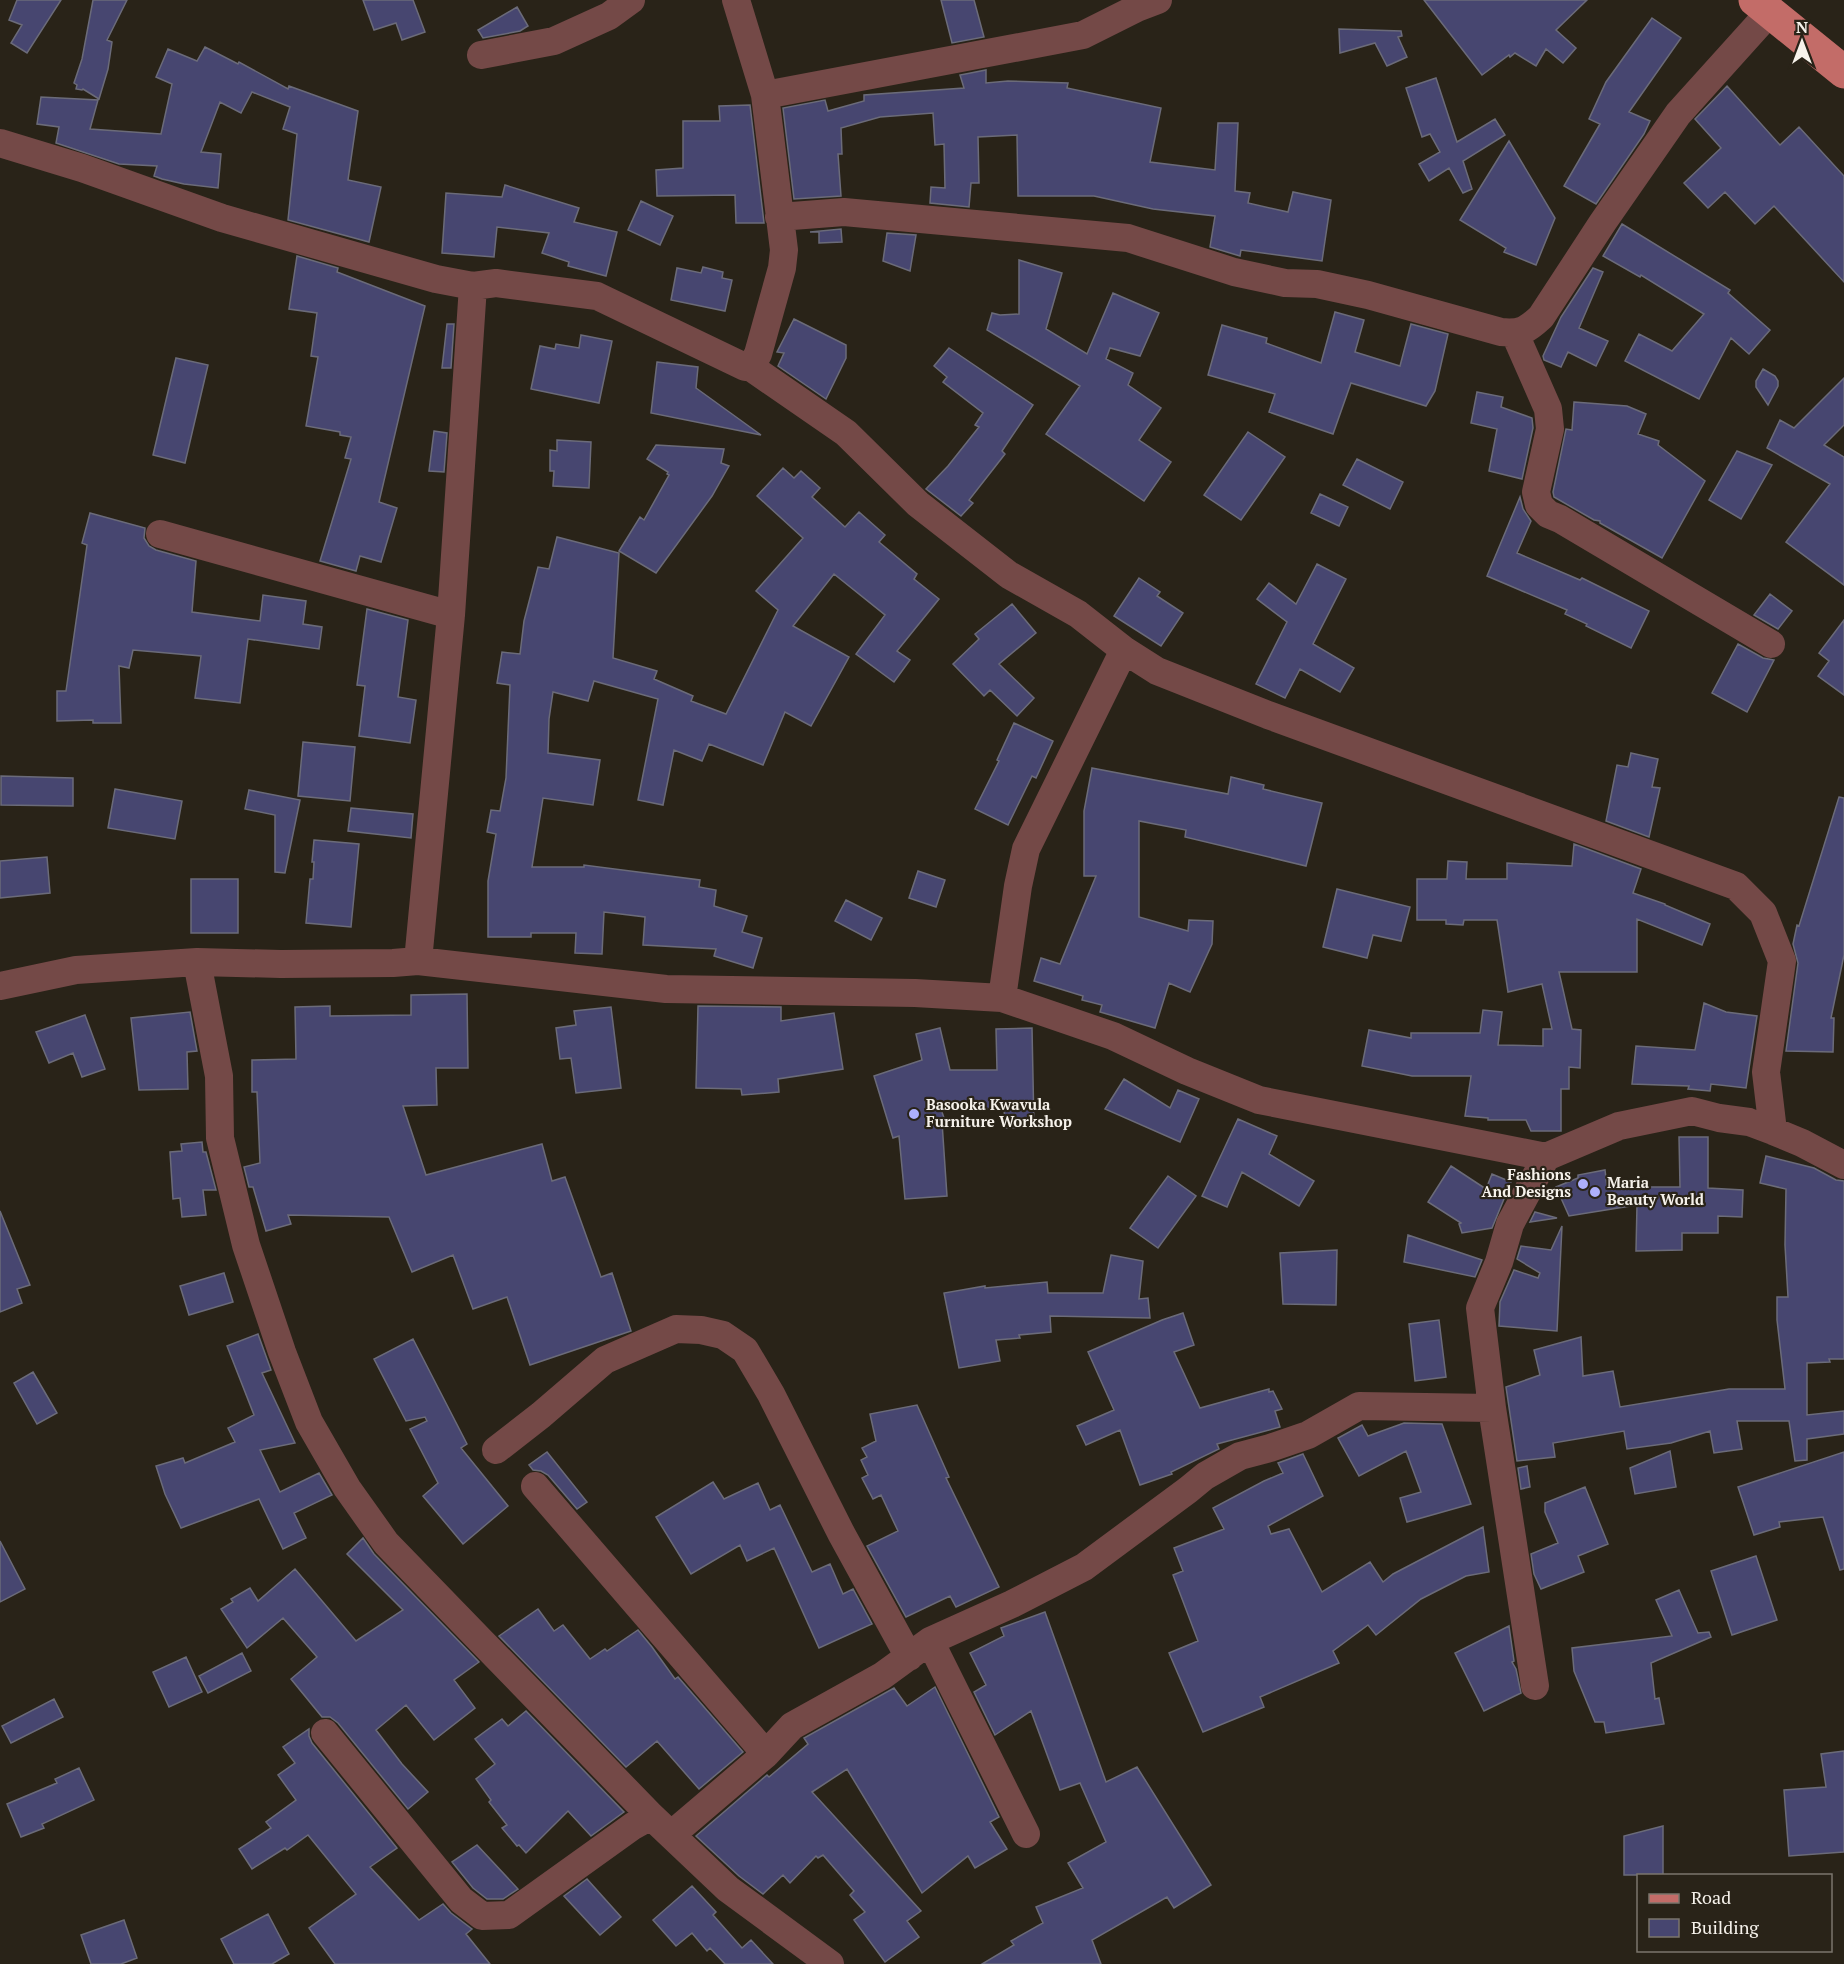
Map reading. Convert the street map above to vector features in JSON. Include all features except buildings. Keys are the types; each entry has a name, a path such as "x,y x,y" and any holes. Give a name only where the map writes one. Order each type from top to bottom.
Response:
{"main road":[{"path":"1762,6 1844,72"}],"street":[{"path":"481,55 554,41 609,16 631,0"},
{"path":"735,0 765,94 784,250 782,268 758,354 749,366"},
{"path":"765,94 1083,35 1158,0"},
{"path":"779,217 844,212 1128,238 1234,272 1285,283 1317,284 1337,288 1501,333 1515,334 1529,328 1541,317 1678,114 1762,6"},
{"path":"0,143 82,168 222,218 436,279 473,286 496,283 597,296 745,367 749,366 846,433 918,504 1009,575 1078,614 1124,650 1157,671 1736,886 1763,913 1782,961 1766,1072 1773,1131"},
{"path":"418,961 451,615 473,286"},
{"path":"1515,334 1548,409 1550,429 1536,492 1539,506 1548,514 1771,644"},
{"path":"160,534 451,615"},
{"path":"1002,998 1018,886 1026,849 1124,650"},
{"path":"0,987 76,970 197,962 281,964 418,961 666,989 915,993 1002,998 1113,1036 1186,1071 1259,1100 1546,1157 1619,1126 1692,1111 1749,1122 1802,1143 1844,1165"},
{"path":"197,962 219,1076 220,1138 246,1245 282,1352 309,1422 347,1488 386,1543 651,1816 728,1889 830,1964"},
{"path":"1535,1686 1492,1408 1480,1308 1499,1262 1510,1224 1546,1157"},
{"path":"496,1450 605,1360 676,1329 701,1330 723,1335 745,1350 771,1394 841,1533 920,1649 1026,1834"},
{"path":"671,1835 766,1754 792,1726 882,1676 920,1649 1084,1567 1204,1476 1240,1456 1308,1435 1359,1406 1492,1408"},
{"path":"536,1486 766,1754"},
{"path":"325,1733 460,1900 482,1916 509,1915 633,1826 651,1816"}],"place":[{"name":"Basooka Kwavula Furniture Workshop","path":"914,1114"},
{"name":"Fashions And Designs","path":"1583,1184"},
{"name":"Maria Beauty World","path":"1595,1192"}]}
